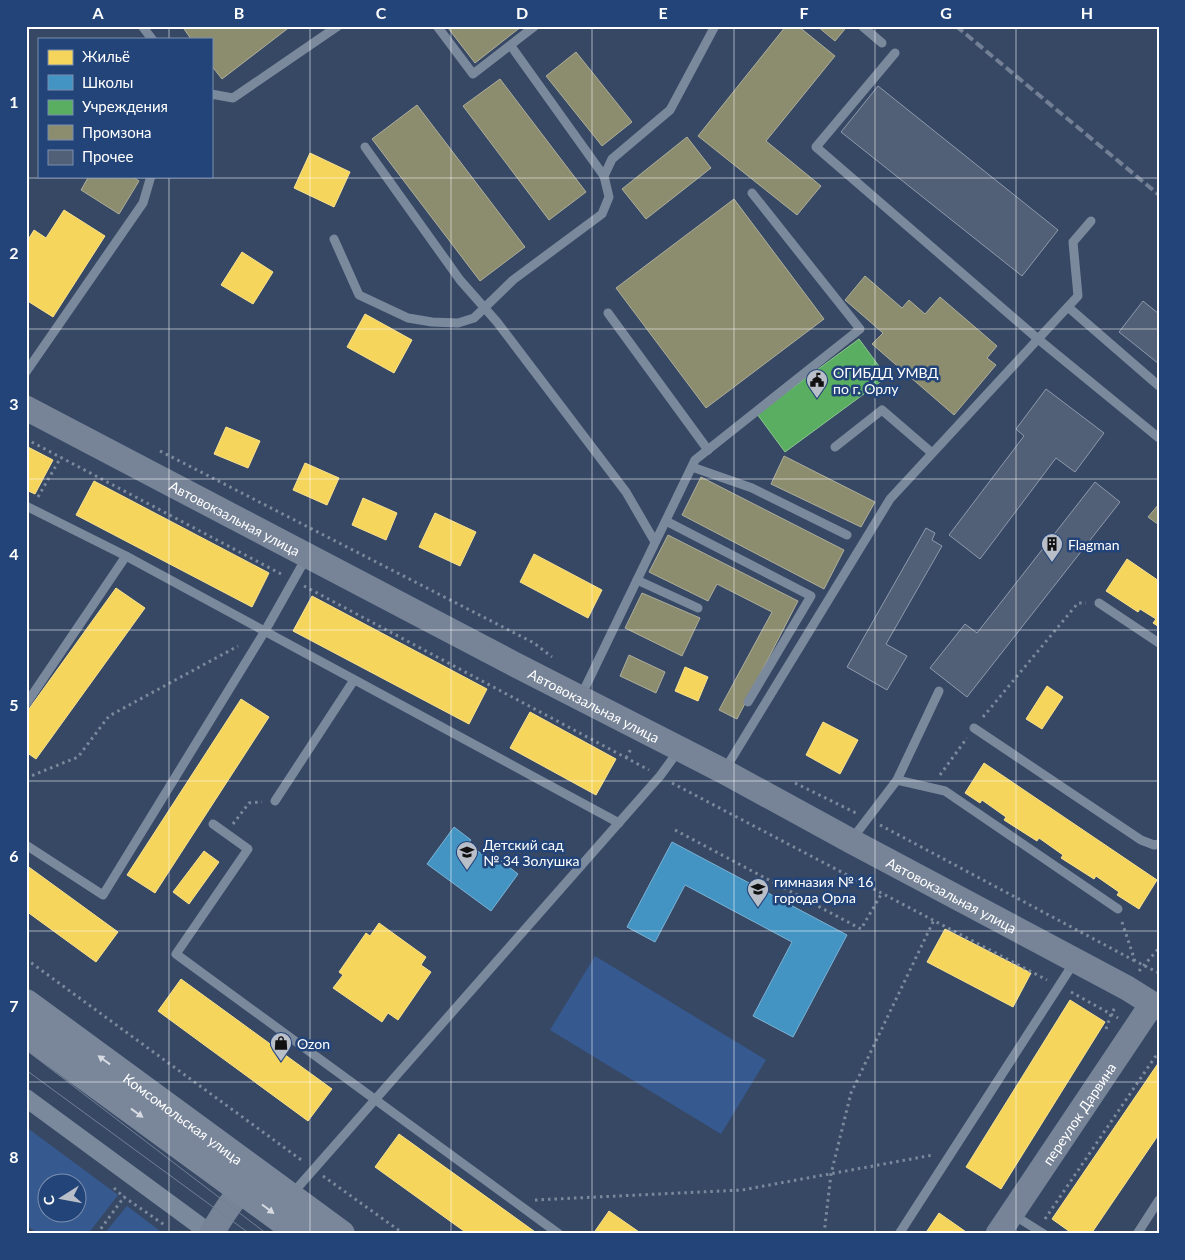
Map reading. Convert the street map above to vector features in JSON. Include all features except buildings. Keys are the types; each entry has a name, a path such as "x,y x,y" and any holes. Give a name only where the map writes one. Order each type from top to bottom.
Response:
{"main road":[{"name":"Комсомольская улица","path":"26,1003 341,1234"},
{"name":"Комсомольская улица","path":"26,1033 301,1234"}],"street":[{"name":"Автовокзальная улица","path":"26,408 580,698 724,771 1075,961 1157,1002"},
{"name":"переулок Дарвина","path":"1005,1224 1135,1029 1157,1002"},
{"path":"26,1098 211,1234 242,1190 268,1180"}],"lane":[{"path":"142,26 151,38"},
{"path":"212,94 233,98 338,26"},
{"path":"437,26 473,74 535,26"},
{"path":"604,176 612,159 670,110 715,26"},
{"path":"862,26 882,43"},
{"path":"334,239 359,295 408,318 432,322 458,323 474,318 513,280 602,214 609,197 604,176 510,46"},
{"path":"895,53 816,147 1038,338 1159,438"},
{"path":"365,148 460,280 485,309 626,492 655,542"},
{"path":"26,372 143,203 150,178"},
{"path":"580,698 695,460 860,329 752,193"},
{"path":"724,771 890,498 1078,296 1073,242 1091,220"},
{"path":"1068,307 1159,386"},
{"path":"608,313 708,450"},
{"path":"835,448 882,410 932,453"},
{"path":"692,467 752,488 847,535"},
{"path":"29,507 126,556 618,822"},
{"path":"666,521 811,596 748,702"},
{"path":"26,704 126,556"},
{"path":"26,845 104,894 265,631 307,556"},
{"path":"637,580 698,608"},
{"path":"1099,603 1159,643"},
{"path":"275,801 354,680"},
{"path":"851,841 897,780 938,692"},
{"path":"974,728 1141,840 1154,845 1159,844"},
{"path":"290,1196 660,776 680,749"},
{"path":"897,780 945,791 1118,909"},
{"path":"213,824 248,849 176,954 559,1234"},
{"path":"899,1234 1075,961"},
{"path":"1137,1234 1159,1200"},
{"path":"1005,1224 1041,1232"}],"path":[{"path":"26,439 1059,986 1135,1029"},
{"path":"29,507 61,457"},
{"path":"931,788 974,728 1078,603 1099,603"},
{"path":"26,778 78,757 109,716 265,631"},
{"path":"226,833 248,803 275,801"},
{"path":"675,830 861,928 882,893"},
{"path":"1118,909 1136,961 1159,973"},
{"path":"824,1234 831,1174 852,1093 934,920"},
{"path":"1143,965 1159,948"},
{"path":"26,959 404,1234"},
{"path":"1041,1232 1155,1058 1159,1056"},
{"path":"514,1201 742,1190 952,1152"},
{"path":"97,1234 124,1197 172,1230"}],"shaded area":[{"path":"595,956 766,1060 721,1134 550,1030"},
{"path":"26,1127 87,1172 38,1172 38,1222 88,1222 88,1173 118,1195 88,1234 39,1234 26,1225"},
{"path":"127,1206 164,1234 104,1234"}],"tram line":[{"path":"26,1050 267,1234"},
{"path":"26,1070 250,1234"}],"railway":[{"path":"956,26 1159,195"}],"place":[{"name":"ОГИБДД УМВД по г. Орлу","path":"817,399"},
{"name":"Flagman","path":"1052,563"},
{"name":"Детский сад № 34 Золушка","path":"467,871"},
{"name":"гимназия № 16 города Орла","path":"758,908"},
{"name":"Ozon","path":"281,1062"}]}
